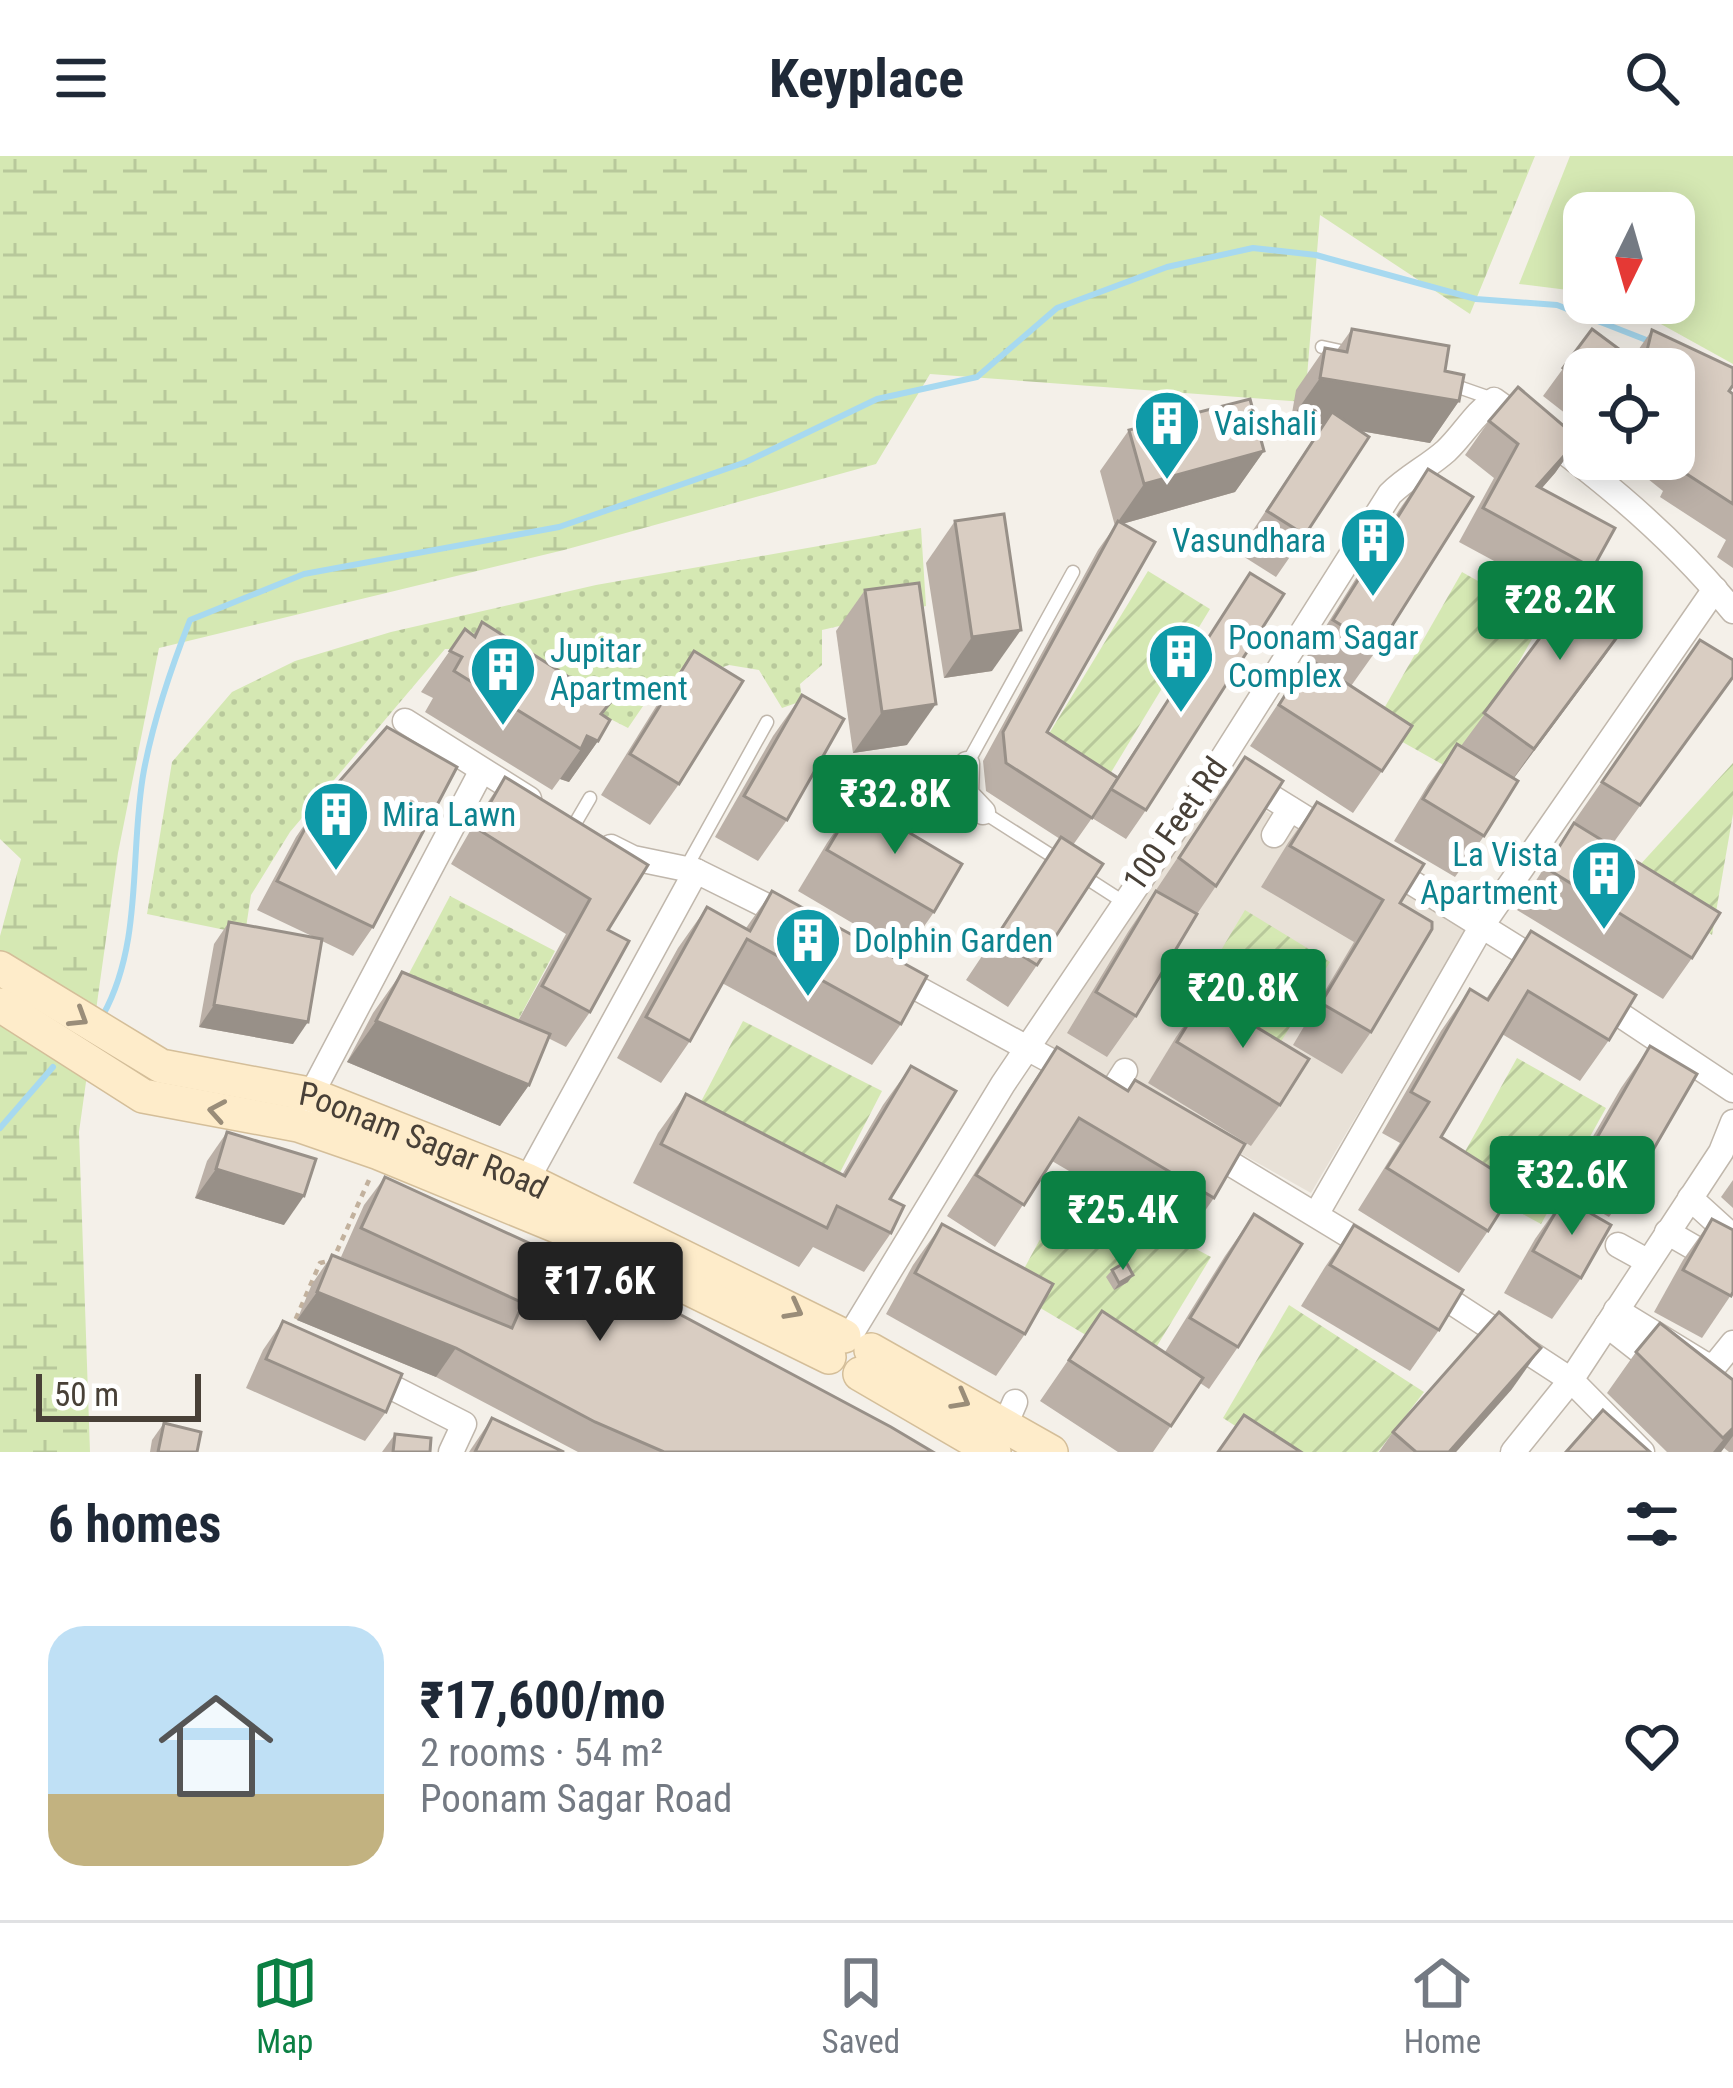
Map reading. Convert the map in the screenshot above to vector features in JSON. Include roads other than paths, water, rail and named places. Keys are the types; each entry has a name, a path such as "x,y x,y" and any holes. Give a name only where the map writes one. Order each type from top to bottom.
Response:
{"main road":[{"name":"Poonam Sagar Road","path":"6,984 129,1070 178,1073 527,1180 1051,1452"},
{"name":"Poonam Sagar Road","path":"303,1110 380,1154 851,1350"}],"street":[{"path":"1494,400 1622,494 1733,611"},
{"name":"100 Feet Rd","path":"851,1350 884,1275 992,1079 1028,1049 1122,901 1219,764 1390,494 1413,471 1441,455 1476,412 1494,400"},
{"path":"1321,1229 1366,1108 1483,924 1560,826 1715,589"},
{"path":"405,722 574,827 633,858 690,870 776,900 812,929"},
{"path":"967,764 966,794 983,812"},
{"path":"1219,764 1440,908 1483,924 1733,1090"},
{"path":"303,1110 482,770"},
{"path":"1281,839 1296,813"},
{"path":"527,1180 583,1092 690,870"},
{"path":"1122,901 1147,917"},
{"path":"871,962 1121,1100 1125,1071"},
{"path":"1513,1452 1571,1380 1721,1152 1733,1122"},
{"path":"1193,1142 1321,1229 1405,1271 1571,1380 1642,1452"},
{"path":"1690,1198 1733,1237"},
{"path":"1667,1232 1733,1270"},
{"path":"903,1240 936,1260"},
{"path":"1618,1245 1647,1262"},
{"path":"1611,1317 1706,1365 1716,1364 1733,1342"},
{"path":"1611,1317 1678,1381"},
{"path":"347,1365 475,1428 451,1452"}],"lane":[{"path":"1322,347 1361,355"},
{"path":"1437,379 1494,400"},
{"path":"967,764 1073,572"},
{"path":"690,870 766,722"},
{"path":"574,827 590,798"},
{"path":"983,812 1122,901"}],"waterway":[{"path":"103,1015 125,957 148,751 190,620 304,574 559,527 746,462 877,399 977,377 1057,308 1167,267 1253,248 1316,255 1476,299 1557,305 1649,341"},
{"path":"0,1128 53,1067"}],"place":[{"name":"Vaishali","path":"1167,482"},
{"name":"Vasundhara","path":"1373,599"},
{"name":"Poonam Sagar Complex","path":"1181,715"},
{"name":"Jupitar Apartment","path":"503,728"},
{"name":"Mira Lawn","path":"336,873"},
{"name":"La Vista Apartment","path":"1604,932"},
{"name":"Dolphin Garden","path":"808,999"}]}
